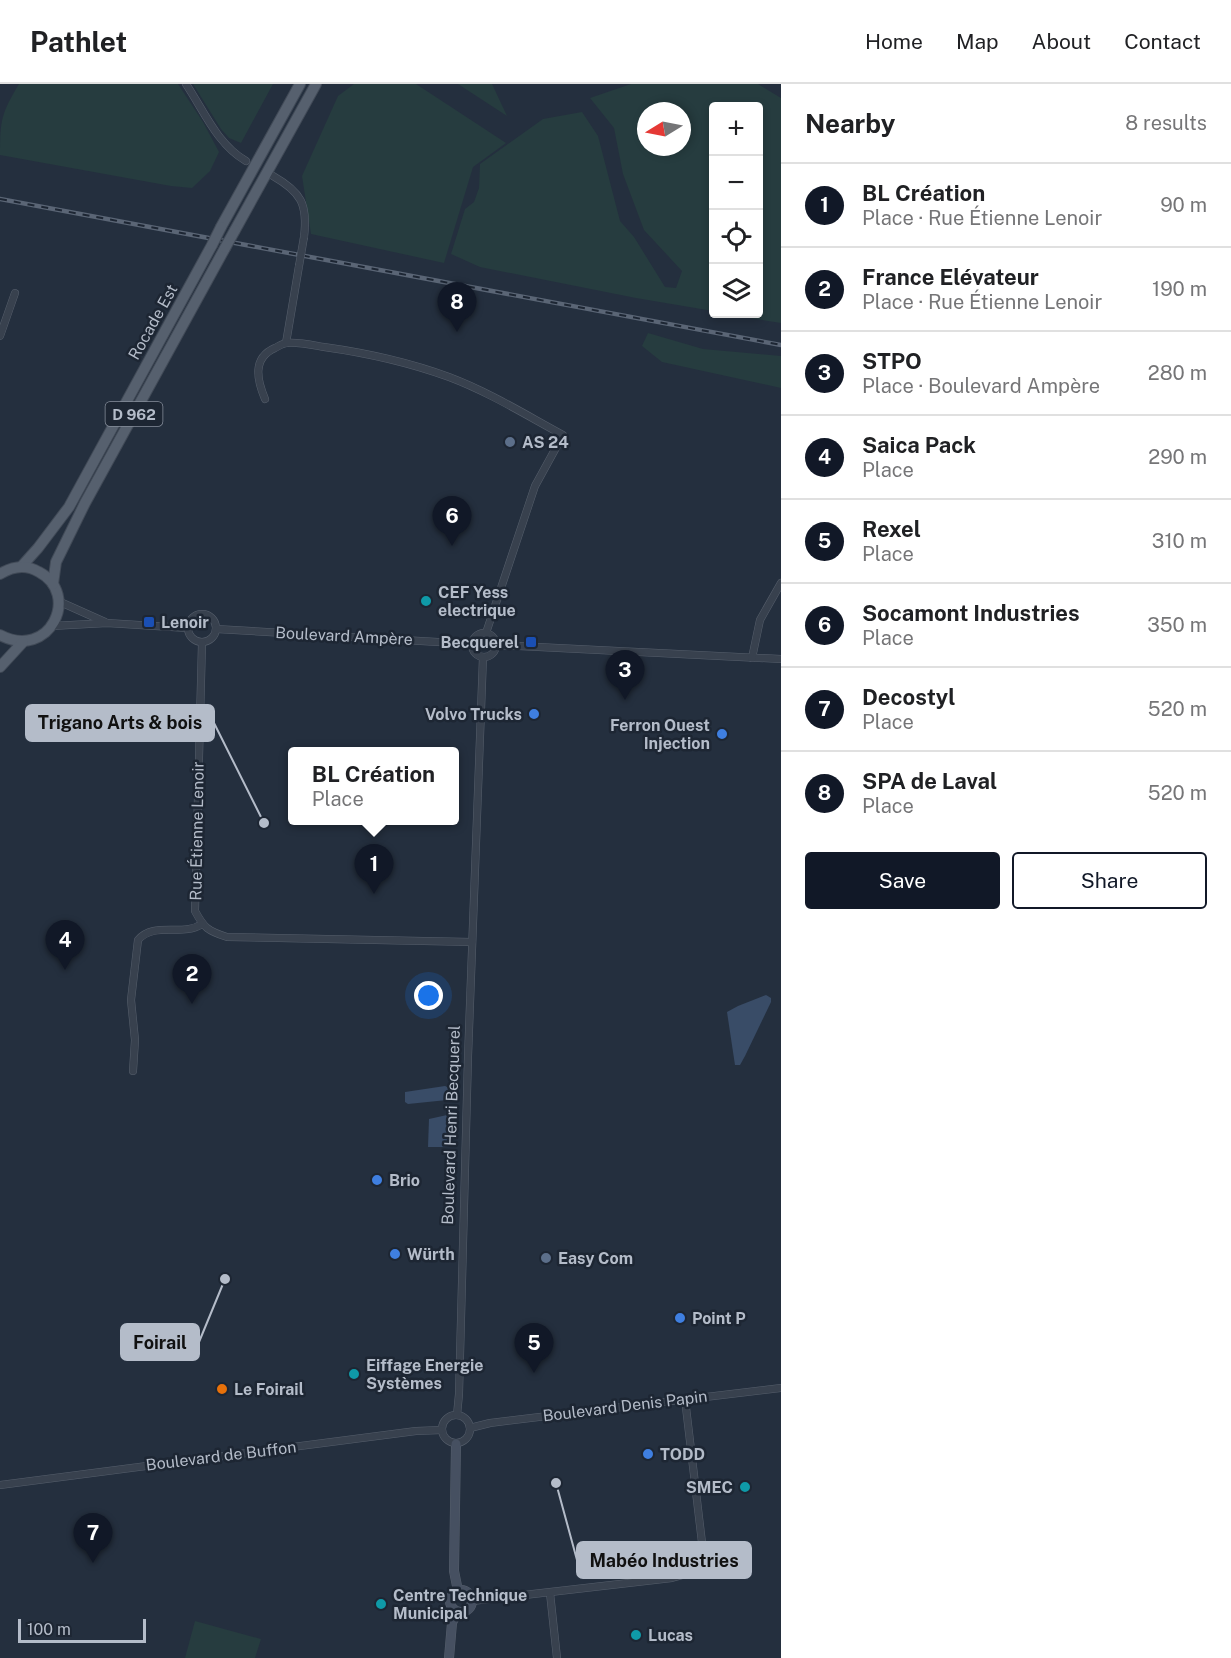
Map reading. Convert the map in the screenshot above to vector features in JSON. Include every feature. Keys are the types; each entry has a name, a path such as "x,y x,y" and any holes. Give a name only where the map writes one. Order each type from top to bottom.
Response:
{"main road":[{"name":"Rocade Est","path":"21,567 69,507 300,84"},
{"name":"D 962","path":"53,584 56,562 85,503 316,84"},
{"path":"0,573 21,567 39,572 53,584 58,601 57,615 52,626 34,640 22,642 0,635"},
{"path":"0,667 22,642"}],"street":[{"path":"186,84 222,141 235,155 246,161"},
{"path":"273,176 291,186 299,196 305,218 304,237 286,343"},
{"path":"0,336 15,293"},
{"path":"265,399 257,374 259,363 265,353 286,343 363,352 411,364 450,378 496,398 563,435 535,486 486,633"},
{"path":"752,658 763,611 781,583"},
{"path":"58,601 107,622"},
{"path":"201,614 213,620 216,629 213,637 202,643 190,637 187,628 193,617 201,614"},
{"path":"52,626 107,622 187,628"},
{"name":"Boulevard Ampère","path":"216,629 472,644"},
{"path":"486,633 492,636 496,645 490,655 483,657 476,654 472,644 475,636 486,633"},
{"name":"Rue Étienne Lenoir","path":"202,643 195,911 202,924 212,932 227,937 472,942"},
{"path":"496,645 781,659"},
{"name":"Boulevard Henri Becquerel","path":"457,1415 483,657"},
{"path":"133,1071 135,1040 131,1000 138,940 150,931 190,929 202,924"},
{"name":"Boulevard Denis Papin","path":"470,1428 490,1423 781,1388"},
{"path":"472,1602 672,1578 690,1572 704,1551 685,1400"},
{"path":"457,1415 464,1417 470,1428 465,1440 456,1443 445,1438 442,1430 444,1421 457,1415"},
{"name":"Boulevard de Buffon","path":"0,1485 416,1431 442,1430"},
{"path":"456,1443 454,1571 458,1591"},
{"path":"457,1612 450,1601 452,1595 458,1591 468,1593 472,1602"},
{"path":"550,1593 557,1658"},
{"path":"457,1612 467,1611 472,1602"},
{"path":"449,1658 452,1623 457,1612"}],"green space":[{"path":"19,84 178,84 219,152 210,171 192,188 0,155 3,118 8,103"},
{"path":"193,84 273,84 241,143 229,138 221,129"},
{"path":"354,84 416,84 506,143 473,167 444,263 311,234 302,176 338,96"},
{"path":"458,84 492,84 507,116"},
{"path":"631,84 758,84 781,98 781,323 750,318 763,318 763,102 709,102 709,310 480,267 451,254 465,209 474,202 479,188 480,164 543,119 582,112 598,136 620,221 634,237 665,287 676,288 682,271 644,230 623,174 614,128 590,98"},
{"path":"648,333 703,349 781,356 781,388 662,362 642,346"},
{"path":"195,1621 261,1639 255,1658 185,1658"}],"water":[{"path":"766,995 771,998 771,1002 740,1065 735,1065 727,1012"},
{"path":"445,1086 451,1089 451,1097 447,1100 408,1104 405,1102 405,1092"},
{"path":"447,1115 453,1123 452,1146 428,1147 429,1119"}],"railway":[{"path":"0,199 781,345"}],"place":[{"name":"SPA de Laval","path":"457,332"},
{"name":"AS 24","path":"510,442"},
{"name":"Socamont Industries","path":"452,546"},
{"name":"CEF Yess electrique","path":"426,601"},
{"name":"Lenoir","path":"149,622"},
{"name":"Becquerel","path":"531,642"},
{"name":"STPO","path":"625,700"},
{"name":"Volvo Trucks","path":"534,714"},
{"name":"Ferron Ouest Injection","path":"722,734"},
{"name":"Trigano Arts & bois","path":"264,823"},
{"name":"BL Création","path":"374,894"},
{"name":"Saica Pack","path":"65,970"},
{"name":"France Elévateur","path":"192,1004"},
{"name":"Brio","path":"377,1180"},
{"name":"Würth","path":"395,1254"},
{"name":"Easy Com","path":"546,1258"},
{"name":"Foirail","path":"225,1279"},
{"name":"Point P","path":"680,1318"},
{"name":"Rexel","path":"534,1373"},
{"name":"Eiffage Energie Systèmes","path":"354,1374"},
{"name":"Le Foirail","path":"222,1389"},
{"name":"TODD","path":"648,1454"},
{"name":"Mabéo Industries","path":"556,1483"},
{"name":"SMEC","path":"745,1487"},
{"name":"Decostyl","path":"93,1563"},
{"name":"Centre Technique Municipal","path":"381,1604"},
{"name":"Lucas","path":"636,1635"}]}
